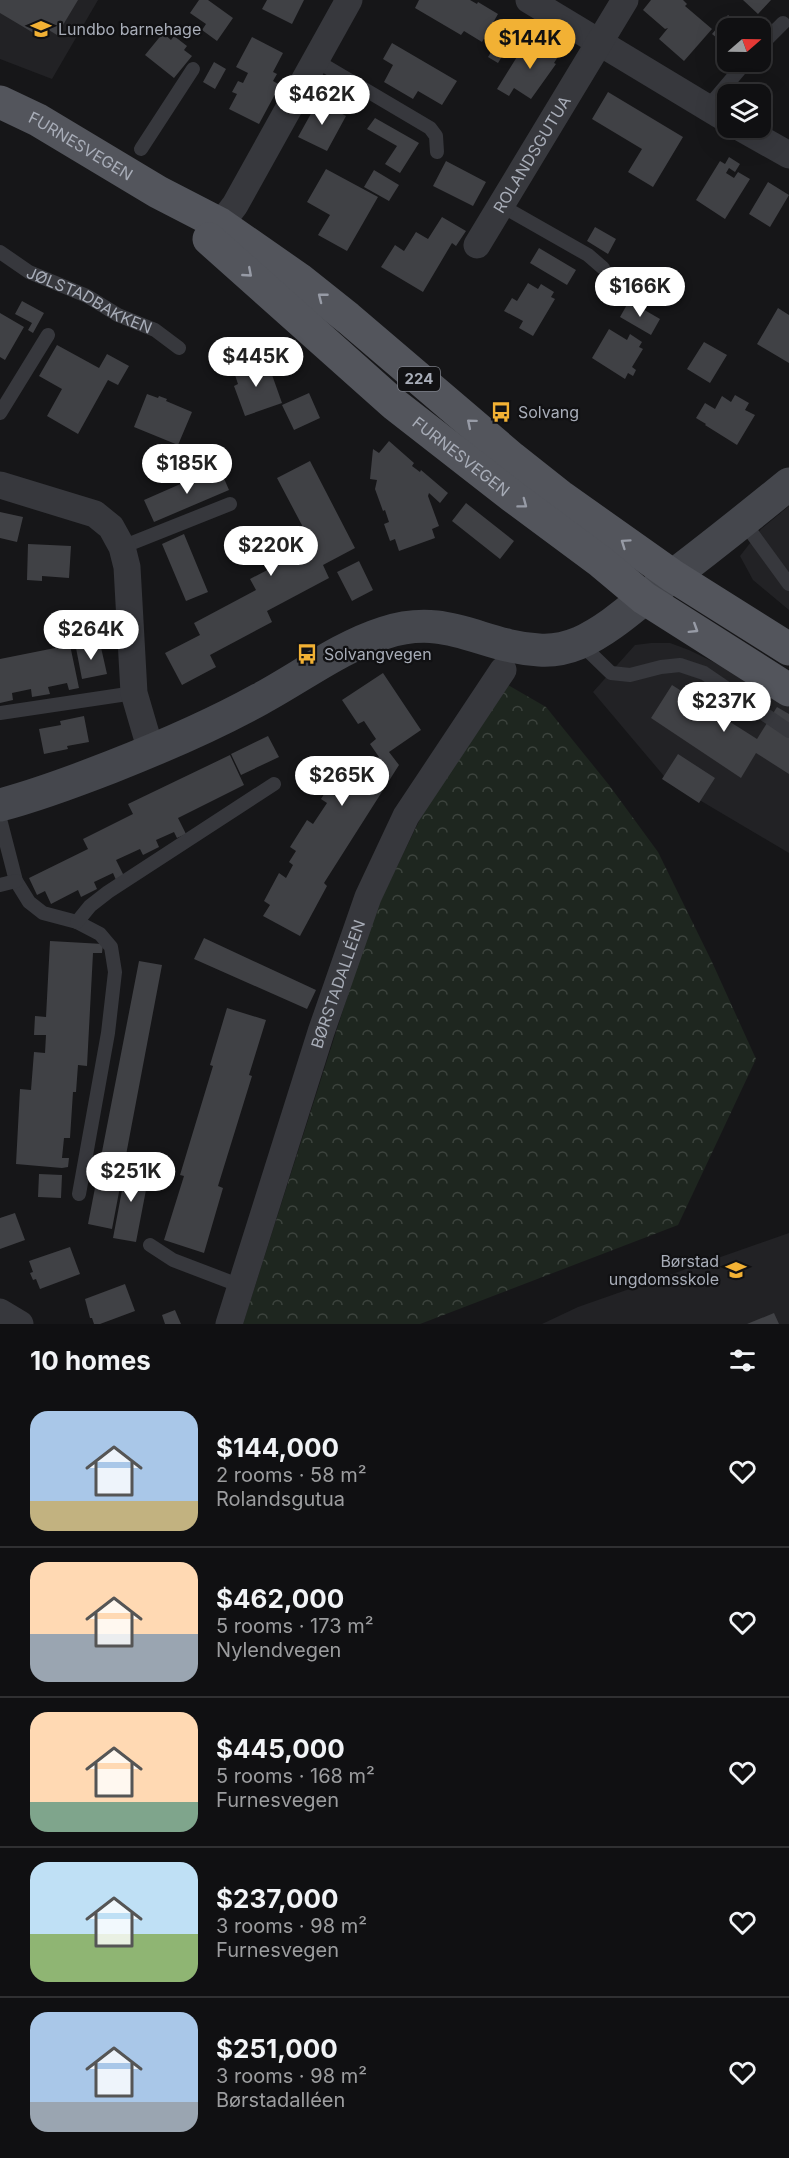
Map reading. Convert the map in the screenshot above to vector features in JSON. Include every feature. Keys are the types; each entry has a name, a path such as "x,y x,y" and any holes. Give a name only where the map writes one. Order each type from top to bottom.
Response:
{"main road":[{"name":"FURNESVEGEN","path":"0,102 38,120 158,192 214,232 299,279 560,496 673,576 789,649"},
{"name":"FURNESVEGEN","path":"214,232 394,404 601,562 644,598 789,690"},
{"path":"0,806 66,784 151,751 259,700 356,644 383,633 405,627 451,628 518,647 540,650 564,649 580,643 617,619 789,484"}],"street":[{"path":"214,232 234,205 349,0"},
{"path":"529,0 717,114"},
{"name":"ROLANDSGUTUA","path":"477,245 625,0"},
{"path":"759,138 789,155"},
{"path":"0,484 95,514 111,527 122,547 128,567 134,693 151,751"},
{"name":"BØRSTADALLÉEN","path":"229,1324 321,1032 368,897 406,816 503,670"},
{"path":"0,1312 20,1324"}],"lane":[{"path":"771,35 783,23"},
{"path":"315,60 430,128 436,136 437,152"},
{"path":"141,149 194,69"},
{"path":"500,205 588,255 603,268"},
{"name":"JØLSTADBAKKEN","path":"0,252 29,272 87,297 118,315 155,330 179,348"},
{"path":"0,413 48,335"},
{"path":"122,547 231,504"},
{"path":"743,522 789,584"},
{"path":"580,643 611,673 630,675 661,667 681,665 704,673 789,731"},
{"path":"0,713 134,693"},
{"path":"77,922 90,906 108,892 274,784"},
{"path":"0,819 16,880 29,902 43,913 77,922 100,934 111,947 115,972 108,1033 79,1194"},
{"path":"0,885 16,880"},
{"path":"150,1245 173,1260 241,1286"}],"shaded area":[{"name":"Lundbo barnehage","path":"0,0 98,0 52,79 0,59"},
{"path":"789,506 789,610 753,580 740,556 761,529"},
{"path":"670,643 689,650 734,672 789,707 789,853 669,782 593,692 635,645"},
{"name":"Børstad ungdomsskole","path":"789,1233 789,1324 542,1324 578,1307"}],"green space":[{"path":"508,685 546,707 609,785 658,852 756,1059 678,1225 420,1324 243,1324 373,916 423,813"}],"building":[{"path":"0,0 78,0 57,35 47,29 42,38 0,13"},
{"path":"199,0 208,0 233,18 217,41 202,30 206,24 190,13"},
{"path":"267,0 304,0 292,24 262,9"},
{"path":"419,0 470,0 498,14 482,42 464,31 461,35 415,8"},
{"path":"651,0 683,0 687,4 685,6 712,29 684,61 659,39 668,28 665,29 643,10"},
{"path":"743,0 771,0 758,14"},
{"path":"717,28 717,38 712,34"},
{"path":"163,33 171,40 174,36 187,46 184,50 192,56 174,78 145,55"},
{"path":"501,36 511,42 498,63 488,57"},
{"path":"252,37 283,53 273,72 277,74 273,81 280,85 259,124 229,109 237,94 232,92 238,81 243,83 248,73 236,67"},
{"path":"543,40 561,52 554,63 556,64 531,99 514,88 509,96 497,89 525,44 535,51"},
{"path":"392,43 457,81 442,105 418,91 413,99 384,82 393,65 383,59"},
{"path":"214,62 226,69 215,89 203,82"},
{"path":"608,92 683,137 653,187 628,172 642,149 592,119"},
{"path":"318,101 346,116 327,151 298,137"},
{"path":"375,118 419,143 400,173 385,164 397,146 367,129"},
{"path":"729,157 740,164 735,172 729,168 726,173 734,178 738,172 750,179 725,219 696,200 720,161 725,164"},
{"path":"446,161 486,182 473,206 433,186"},
{"path":"326,169 378,197 347,251 318,235 330,215 307,202"},
{"path":"374,170 399,185 389,201 364,187"},
{"path":"768,182 789,195 770,227 749,214"},
{"path":"442,217 466,231 456,246 452,243 423,292 381,267 395,245 404,251 416,232 428,239"},
{"path":"595,227 616,239 608,254 587,241"},
{"path":"539,248 576,270 567,285 530,263"},
{"path":"528,283 538,289 541,284 554,292 551,297 555,299 533,336 519,328 523,321 504,311 512,298 517,301"},
{"path":"22,301 44,313 33,333 28,330 32,323 15,314"},
{"path":"629,301 660,319 651,335 620,317"},
{"path":"778,308 789,315 789,363 757,344"},
{"path":"0,313 24,327 5,360 0,357"},
{"path":"609,329 627,340 630,334 642,342 639,347 643,349 632,367 636,370 633,376 628,373 625,379 592,358"},
{"path":"704,342 727,355 710,383 687,369"},
{"path":"57,345 99,368 107,354 129,366 118,385 108,380 78,434 47,416 62,389 39,376"},
{"path":"261,360 266,373 271,372 282,403 245,416 234,386 238,384 233,369 252,361 252,363"},
{"path":"309,393 320,418 294,430 282,405"},
{"path":"147,394 167,399 166,401 192,412 178,445 134,427"},
{"path":"735,395 749,403 745,410 755,415 737,445 696,418 705,403 715,409 722,396 731,402"},
{"path":"389,441 414,463 412,466 420,472 421,470 448,493 440,503 429,493 428,496 439,526 432,529 435,538 399,551 395,539 390,541 384,524 389,522 375,489 377,480 370,479 373,449 379,453"},
{"path":"310,461 355,548 323,565 329,578 267,611 272,622 210,655 216,667 182,685 165,653 200,635 194,623 256,590 250,579 313,546 277,478"},
{"path":"219,467 229,490 154,522 144,500"},
{"path":"466,503 514,541 500,559 452,521"},
{"path":"0,512 23,517 17,542 0,538"},
{"path":"184,534 208,592 186,601 162,544"},
{"path":"28,544 71,546 69,578 42,576 42,581 27,580"},
{"path":"359,561 373,590 352,601 337,572"},
{"path":"100,643 107,674 82,679 76,648"},
{"path":"70,645 79,688 69,690 67,683 48,687 50,694 32,697 31,689 12,693 13,700 0,703 0,659"},
{"path":"383,673 421,730 389,752 399,765 324,883 327,886 300,936 263,916 270,905 264,901 279,873 286,878 293,865 289,862 296,851 290,847 307,820 313,824 327,803 321,799 338,772 344,776 352,764 365,773 379,757 370,744 376,739 364,721 358,724 342,700"},
{"path":"672,685 757,739 777,707 789,714 789,774 756,753 741,778 651,718"},
{"path":"84,716 89,742 67,746 68,749 44,754 39,729 61,725 60,721"},
{"path":"268,736 279,757 241,775 231,754"},
{"path":"678,754 715,778 699,803 662,779"},
{"path":"230,755 244,785 178,818 186,834 177,838 174,832 156,840 159,847 143,855 140,849 116,860 124,876 116,880 113,873 94,882 97,889 81,897 78,890 51,904 45,891 37,895 29,878 88,849 83,839 133,814 128,804"},
{"path":"204,938 316,990 307,1009 194,959"},
{"path":"50,941 103,944 102,953 93,953 87,1066 78,1065 76,1092 73,1092 70,1138 64,1138 62,1158 69,1158 68,1167 62,1168 16,1164 20,1089 31,1090 34,1052 45,1053 46,1035 34,1035 35,1016 46,1017"},
{"path":"139,961 162,965 112,1229 88,1224"},
{"path":"227,1008 266,1020 249,1075 252,1076 218,1186 223,1188 204,1253 164,1240 184,1176 180,1175 213,1066 210,1065"},
{"path":"127,1164 150,1169 136,1242 113,1238"},
{"path":"39,1174 62,1175 61,1198 38,1197"},
{"path":"15,1213 25,1240 0,1249 0,1218"},
{"path":"70,1247 80,1274 40,1289 36,1279 33,1280 30,1273 33,1272 29,1261"},
{"path":"125,1284 135,1311 100,1324 94,1324 85,1299"},
{"path":"175,1310 181,1324 165,1324 162,1315"},
{"path":"774,1313 779,1324 747,1324"}],"place":[{"name":"Lundbo barnehage","path":"41,29"},
{"name":"Solvang","path":"501,412"},
{"name":"Solvangvegen","path":"307,654"},
{"name":"Børstad ungdomsskole","path":"736,1270"}]}
